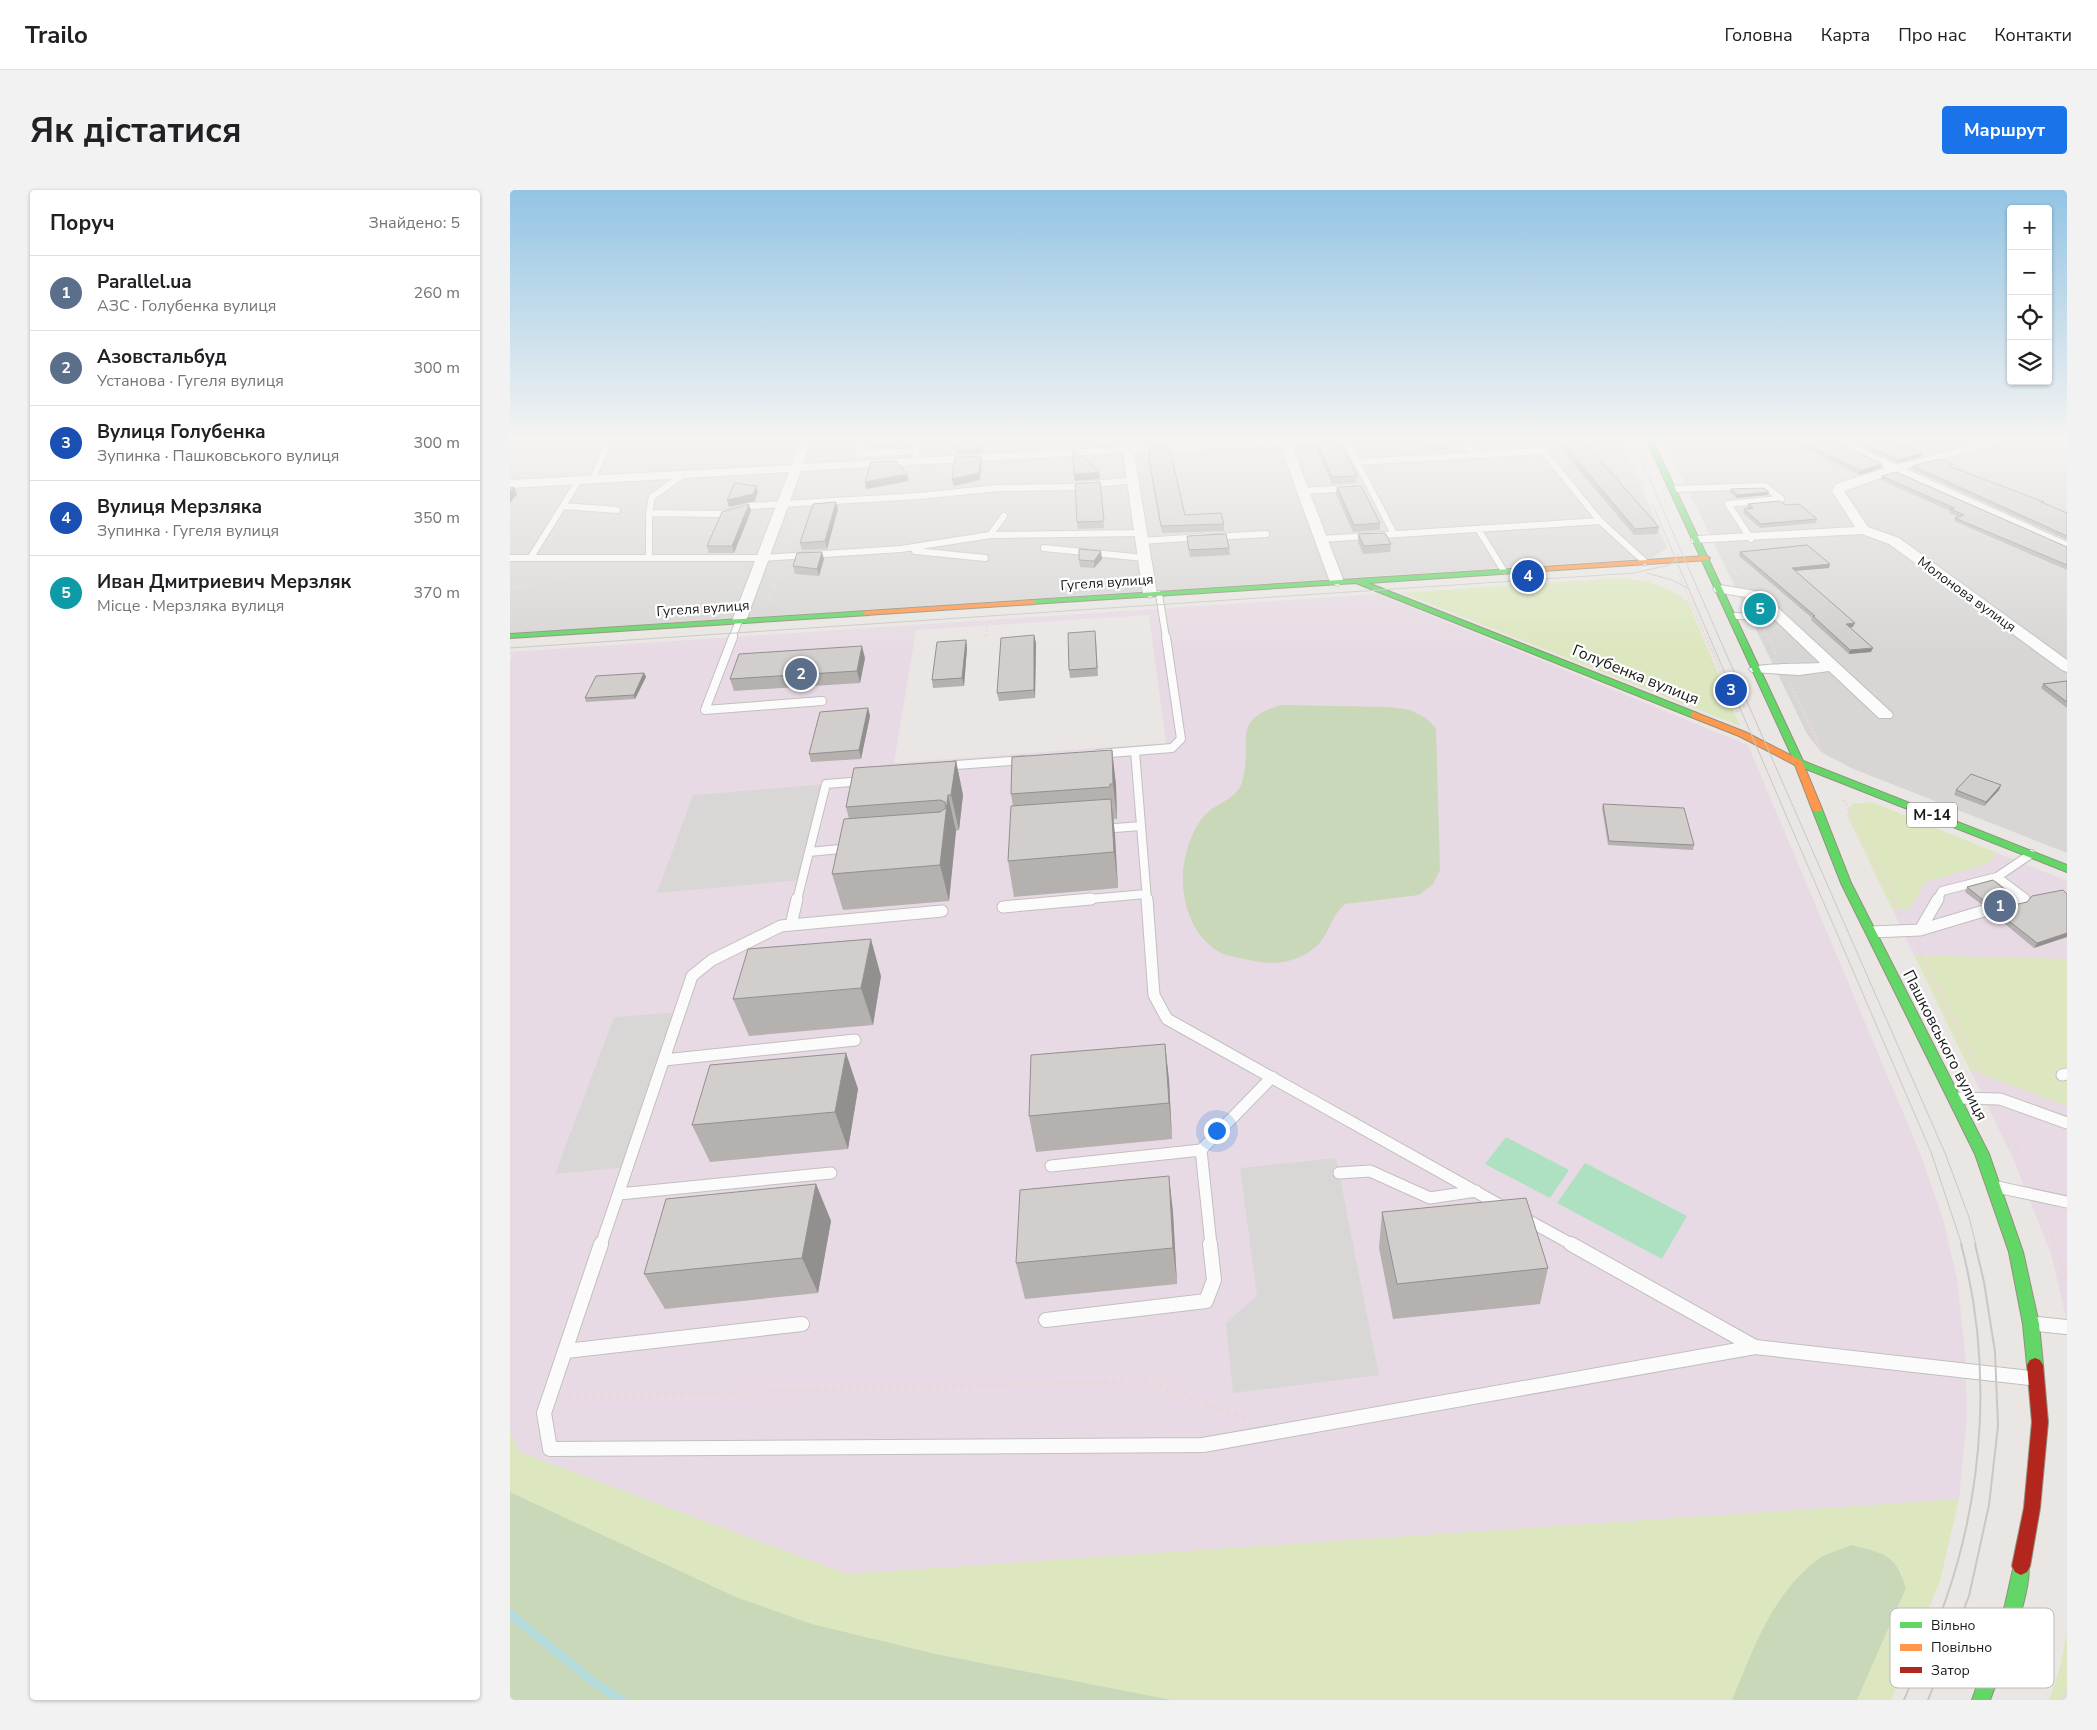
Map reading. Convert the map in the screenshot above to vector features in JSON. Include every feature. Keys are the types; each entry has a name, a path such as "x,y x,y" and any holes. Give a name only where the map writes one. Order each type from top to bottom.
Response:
{"main road":[{"name":"Пашковського вулиця","path":"1683,509 1799,763 1846,883 1956,1098 1982,1154 2016,1252 2032,1324 2038,1378 2040,1422 2032,1508 2013,1608"},
{"name":"Гугеля вулиця","path":"510,636 1706,558"},
{"name":"Голубенка вулиця","path":"1358,581 1742,734 1799,763 2067,868"},
{"name":"Пашковського вулиця","path":"1981,1700 1985,1688"}],"street":[{"path":"739,621 780,509"},
{"path":"1137,509 1144,558 1155,594"},
{"path":"1310,509 1337,582"},
{"path":"1697,540 1751,539 1863,530 1850,509"},
{"path":"1985,509 2067,547"},
{"name":"Молонова вулиця","path":"1863,530 1894,541 2067,667"},
{"path":"1720,589 1756,595 1885,715"},
{"path":"1757,669 1783,670 1832,666"}],"lane":[{"path":"531,557 561,509"},
{"path":"610,509 617,510"},
{"path":"649,558 650,509"},
{"path":"649,514 723,514 738,509"},
{"path":"1381,509 1394,534"},
{"path":"1591,509 1600,521 1645,562"},
{"path":"1732,509 1751,539"},
{"path":"990,535 1004,516"},
{"path":"1321,539 1600,521"},
{"path":"1478,529 1504,571"},
{"path":"510,558 762,558 901,550 990,535 1141,537 1266,534"},
{"path":"1044,548 1144,558"},
{"path":"901,550 985,558"},
{"path":"1085,755 1172,748 1181,739 1155,594"},
{"path":"1733,616 1780,617"},
{"path":"739,621 705,710 822,701"},
{"path":"1135,751 1154,995 1168,1019 1755,1347"},
{"path":"938,771 956,766 1036,759"},
{"path":"791,925 826,784 873,781"},
{"path":"1095,829 1140,826"},
{"path":"809,852 858,848"},
{"path":"1915,931 1942,891 1997,877 2031,854"},
{"path":"1997,877 2025,898 2013,902"},
{"path":"1003,908 1146,894"},
{"path":"1871,932 1915,931 1987,910"},
{"path":"942,911 781,926 712,960 692,976 544,1414 550,1448 1203,1445 1755,1347 2038,1378"},
{"path":"664,1060 856,1040"},
{"path":"1051,1166 1200,1150 1272,1078"},
{"path":"1956,1098 1993,1098 2067,1123"},
{"path":"1046,1320 1206,1301 1214,1280 1200,1150"},
{"path":"1339,1173 1370,1171 1430,1198 1476,1191"},
{"path":"618,1194 831,1173"},
{"path":"1994,1187 2067,1202"},
{"path":"566,1351 802,1324"},
{"path":"2032,1324 2067,1327"}],"path":[{"path":"1651,509 1670,554"},
{"path":"1720,540 1722,545 1720,551 1736,571 1746,593"},
{"path":"1679,576 1735,706"},
{"path":"510,589 546,582"},
{"path":"1757,616 1824,754"},
{"path":"986,636 987,622"},
{"path":"1848,810 1915,931 2039,1195 2067,1281"},
{"path":"550,1398 1145,1381 1280,1431"},
{"path":"2064,1700 2067,1688"}],"shaded area":[{"path":"510,509 1651,509 1667,548 1652,558 510,633"},
{"path":"1697,509 2067,509 2067,853 1851,768 1821,752 1807,734"},
{"path":"1378,594 1748,745 1920,1153 1943,1219 1957,1278 1965,1351 1967,1417 1959,1499 847,1574 519,1452 510,1431 510,659 512,656 510,652","holes":["1149,615 1166,743 894,763 916,630"]},
{"path":"826,784 802,880 657,893 693,795"},
{"path":"1997,853 2067,881 2067,959 1914,955 1892,909 1909,909 1926,882 1989,863"},
{"path":"680,1012 628,1167 555,1174 614,1017"},
{"path":"1970,1070 2067,1106 2067,1322 2052,1257 2012,1156"},
{"path":"1336,1158 1379,1375 1233,1393 1226,1323 1257,1296 1240,1168"}],"green space":[{"path":"1615,578 1654,584 1672,591 1688,602 1740,726 1402,593"},
{"path":"1281,705 1390,707 1410,710 1426,718 1436,728 1440,870 1433,884 1419,895 1345,904 1318,945 1310,951 1293,960 1265,963 1219,952 1208,944 1192,922 1187,909 1183,881 1189,843 1200,820 1209,811 1237,792 1240,787 1245,768 1246,734 1249,726 1254,718 1265,711"},
{"path":"1872,802 1997,853 1989,863 1926,882 1909,909 1892,909 1847,815 1852,804"},
{"path":"1914,955 2067,959 2067,1106 1970,1070"},
{"path":"1506,1137 1569,1170 1550,1198 1485,1164"},
{"path":"1585,1163 1687,1216 1662,1259 1557,1203"},
{"path":"510,1431 519,1452 847,1574 1959,1499 1940,1581 1929,1608 1897,1608 1906,1588 1900,1570 1758,1638 1732,1700 1172,1700 936,1654 812,1624 736,1597 510,1492"},
{"path":"510,1492 736,1597 812,1624 936,1654 1172,1700 510,1700"},
{"path":"1851,1545 1880,1553 1898,1568 1906,1588 1897,1608 1890,1608 1890,1625 1857,1700 1732,1700 1756,1643 1775,1607 1800,1575 1820,1558"},
{"path":"1890,1625 1890,1688 1896,1688 1891,1700 1857,1700"},
{"path":"2067,1631 2067,1700 2049,1700 2054,1688"}],"building":[{"path":"731,509 747,509 732,546 707,546 722,512"},
{"path":"811,509 834,509 825,541 800,543"},
{"path":"1076,509 1103,509 1104,521 1077,522"},
{"path":"1158,509 1184,509 1185,515 1221,513 1224,524 1161,526"},
{"path":"1347,509 1373,509 1380,523 1354,525"},
{"path":"1619,509 1643,509 1659,527 1635,529"},
{"path":"1745,509 1806,509 1817,519 1761,524"},
{"path":"1951,509 1981,509 2067,547 2067,565 1955,518 1964,515"},
{"path":"2009,509 2059,509 2067,513 2067,536"},
{"path":"1385,533 1391,544 1364,546 1358,534"},
{"path":"1226,534 1229,548 1189,550 1187,536"},
{"path":"1807,545 1830,564 1792,568 1855,623 1846,624 1873,648 1850,650 1813,616 1815,616 1740,552"},
{"path":"1079,549 1101,551 1094,561 1079,560"},
{"path":"822,552 817,569 793,566 797,553"},
{"path":"1095,631 1097,668 1069,670 1068,633"},
{"path":"1034,635 1034,690 997,693 1001,638"},
{"path":"966,640 962,678 932,680 937,642"},
{"path":"862,646 857,671 730,679 739,654"},
{"path":"644,673 634,695 585,698 596,676"},
{"path":"2067,681 2067,702 2043,684"},
{"path":"868,708 859,750 809,754 820,712"},
{"path":"1112,750 1113,784 1110,784 1110,787 1011,794 1012,757"},
{"path":"956,761 951,795 948,795 940,865 832,874 844,819 940,812 946,808 945,802 940,800 846,807 854,768"},
{"path":"1971,774 2001,785 1986,802 1956,790"},
{"path":"1111,799 1114,852 1008,861 1011,806"},
{"path":"1603,804 1684,808 1694,845 1609,841"},
{"path":"1993,880 2009,893 2008,900 2014,905 2027,902 2032,896 2063,890 2067,894 2067,933 2037,943 1995,910 1996,904 1994,900 1983,900 1967,887"},
{"path":"871,939 861,988 733,999 748,949"},
{"path":"1165,1044 1169,1103 1029,1116 1031,1055"},
{"path":"846,1053 835,1112 692,1125 710,1065"},
{"path":"1169,1176 1173,1248 1016,1263 1020,1190"},
{"path":"816,1184 802,1258 644,1274 666,1199"},
{"path":"1526,1198 1548,1268 1397,1284 1382,1212"}],"waterway":[{"path":"510,1614 596,1684 622,1700"}],"tram line":[{"path":"1654,509 1676,559"},
{"path":"1663,509 1945,1153 1969,1217 1976,1245"},
{"path":"1676,559 1678,554"},
{"path":"510,648 1634,573 1669,565 1676,559"},
{"path":"1676,559 1689,589"},
{"path":"1647,573 1672,580 1689,589"},
{"path":"1689,589 1931,1152 1962,1245"},
{"path":"1942,1608 1959,1556 1969,1512 1976,1468 1980,1423 1980,1377 1977,1332 1971,1288 1961,1244"},
{"path":"1964,1608 1969,1596 1989,1505 1998,1426 1995,1352 1984,1282 1975,1244"},
{"path":"1904,1700 1909,1688"},
{"path":"1928,1700 1933,1688"}],"traffic: fast":[{"path":"1682,509 1799,763 2067,869"},
{"path":"1032,602 1542,569"},
{"path":"1357,581 1694,715"},
{"path":"510,636 866,613"},
{"path":"1817,809 1846,883 1982,1154 2016,1252 2031,1324 2035,1365"},
{"path":"2013,1608 2021,1566"},
{"path":"1981,1700 1985,1688"}],"traffic: slow":[{"path":"1542,569 1706,558"},
{"path":"866,613 1032,602"},
{"path":"1694,715 1742,734 1799,763 1817,809"}],"traffic: jam":[{"path":"2021,1566 2032,1508 2040,1422 2035,1365"}],"place":[{"name":"Вулиця Мерзляка","path":"1528,576"},
{"name":"Иван Дмитриевич Мерзляк","path":"1760,609"},
{"name":"Азовстальбуд","path":"801,674"},
{"name":"Вулиця Голубенка","path":"1731,690"},
{"name":"Parallel.ua","path":"2000,906"}]}
